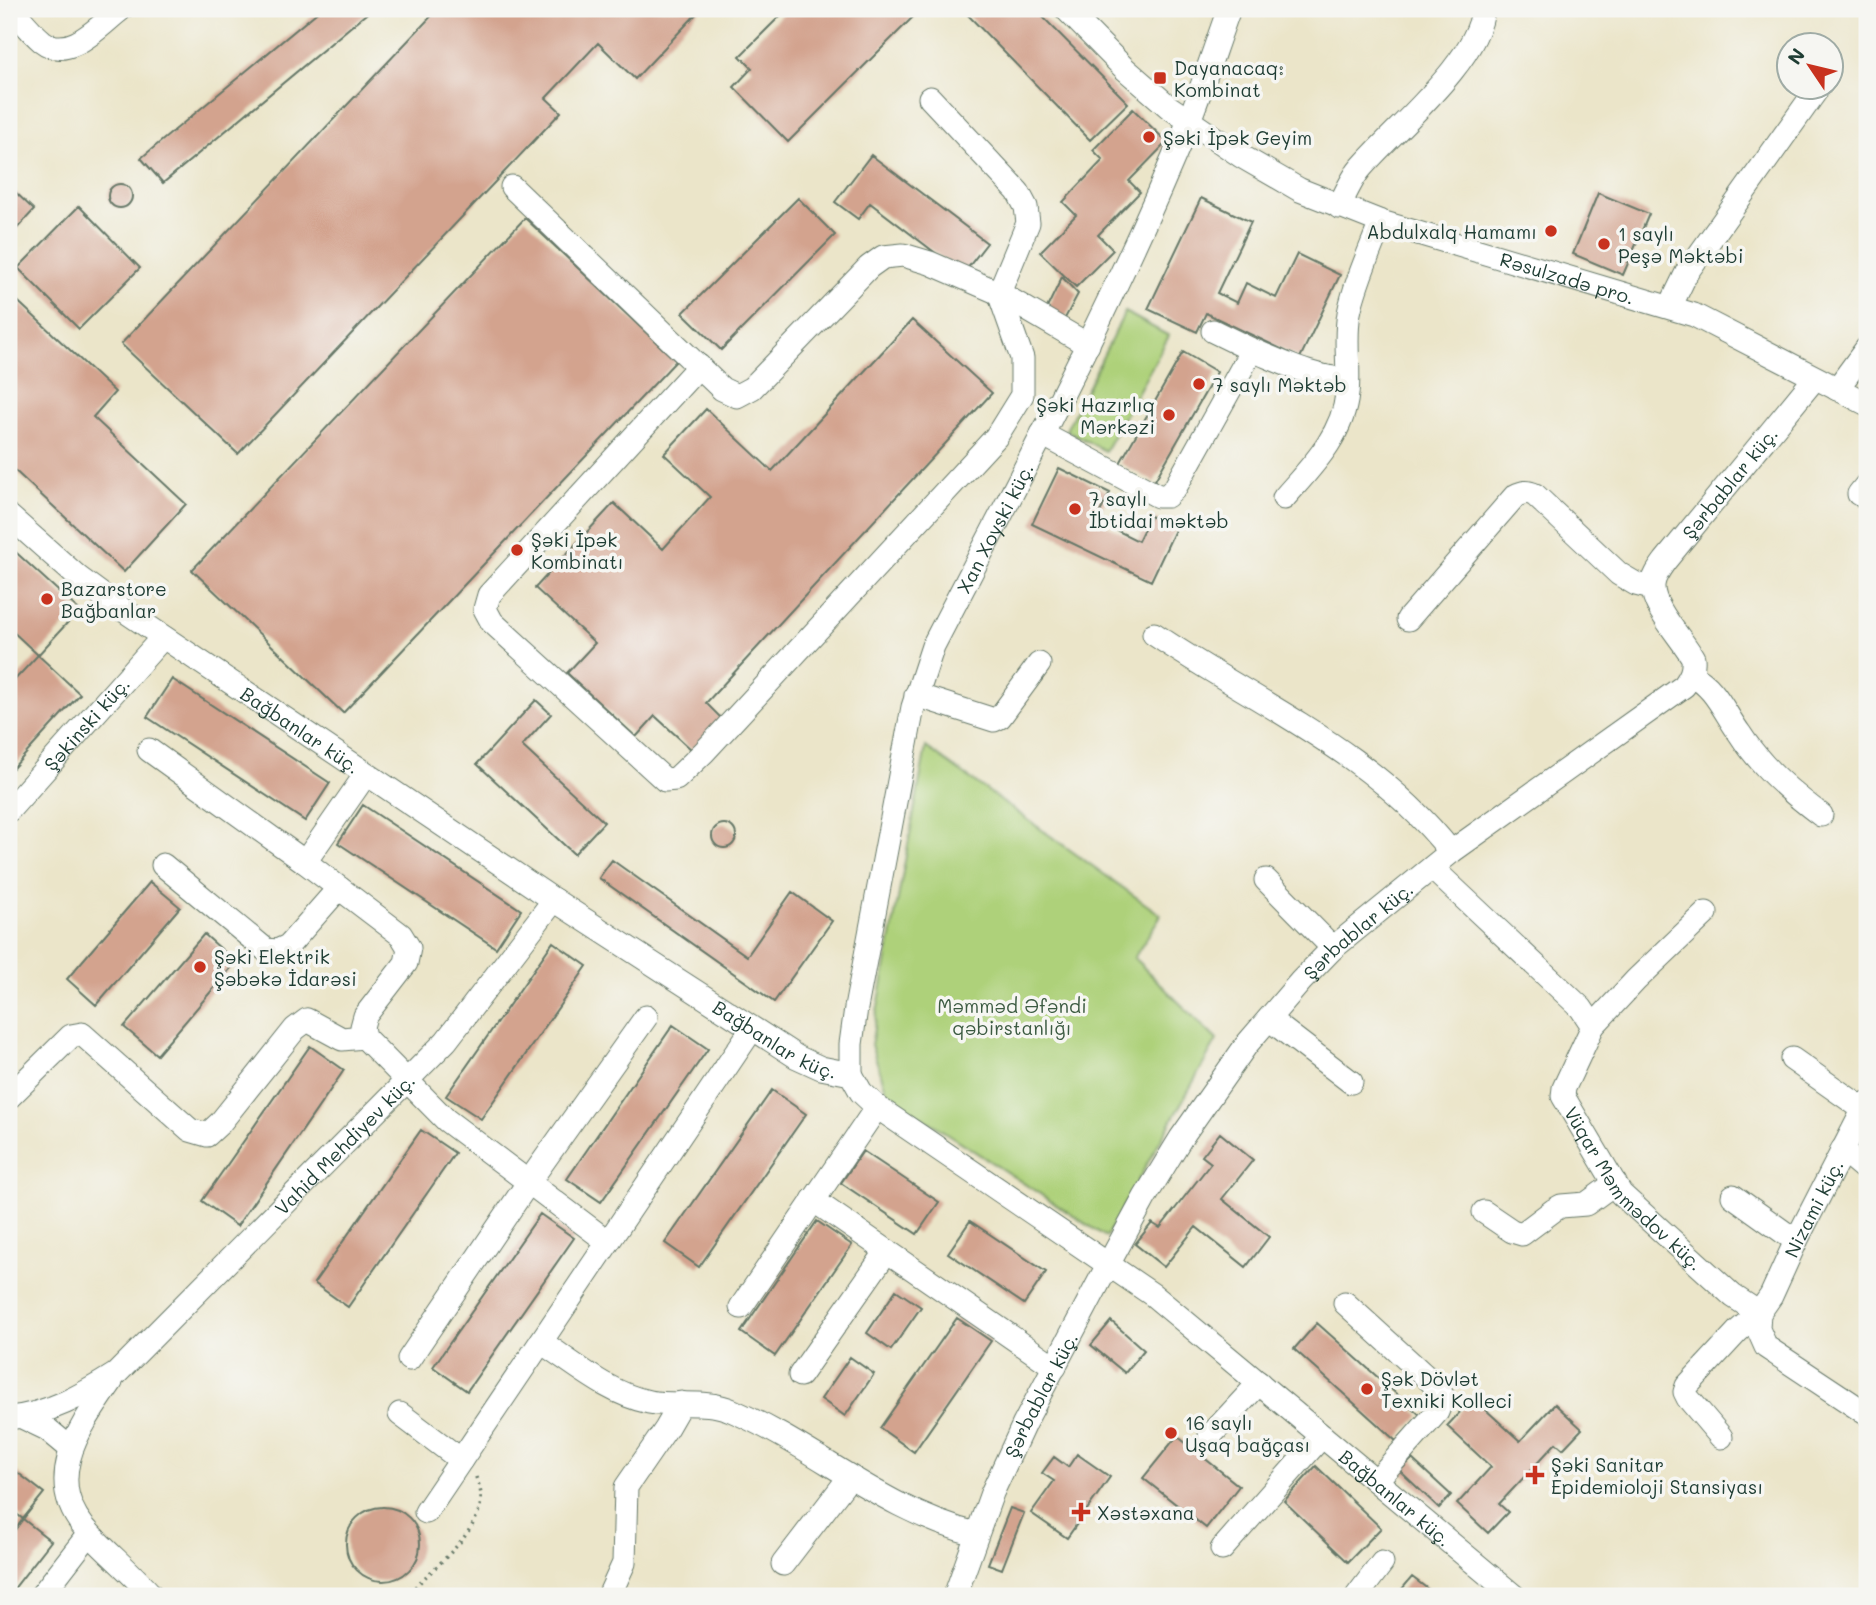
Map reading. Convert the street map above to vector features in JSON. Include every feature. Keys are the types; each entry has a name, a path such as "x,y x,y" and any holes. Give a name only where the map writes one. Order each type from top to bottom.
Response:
{"street":[{"path":"12,9 43,42 57,48 74,46 121,9"},
{"name":"Rəsulzadə pro.","path":"1066,9 1124,68 1188,122 1300,190 1381,222 1670,307 1719,327 1867,404"},
{"name":"Xan Xoyski küç.","path":"851,1074 851,1044 856,1008 916,695 933,646 1088,345 1188,122 1229,9"},
{"path":"1339,206 1359,171 1446,78 1464,54 1482,19 1483,9"},
{"path":"699,366 489,596 485,609 492,622 665,780 676,779 704,752 996,437 1022,395 1022,358 999,293 1028,223 1026,207 1018,192 930,98"},
{"path":"1670,307 1687,272 1808,102"},
{"path":"513,187 722,389 737,396 752,388 869,267 883,257 903,255 930,263 999,293 1088,345"},
{"path":"1284,498 1322,455 1340,422 1347,395 1346,329 1350,309 1381,222"},
{"path":"1213,331 1313,375 1347,379"},
{"path":"1837,389 1867,348"},
{"path":"1042,434 1158,496 1167,496 1175,488 1252,350"},
{"name":"Şərbablar küç.","path":"1652,588 1665,561 1815,378"},
{"path":"1408,619 1515,496 1529,492 1619,574 1636,584 1652,588 1659,607 1693,658 1692,676 1702,680 1711,690 1740,736 1765,766 1792,793 1821,815"},
{"name":"Bağbanlar küç.","path":"9,516 79,578 554,900 797,1057 821,1068 851,1074 861,1092 877,1107 1153,1295 1514,1596"},
{"path":"1154,634 1201,666 1265,702 1371,772 1427,822 1451,852"},
{"name":"Şəkinski küç.","path":"9,809 163,637"},
{"path":"916,695 994,720 1000,717 1039,664"},
{"name":"Şərbablar küç.","path":"955,1596 976,1534 1024,1424 1144,1196 1220,1080 1269,1018 1333,948 1432,867 1672,696 1692,676"},
{"path":"149,750 401,935 409,948 406,963 365,1016 362,1027 364,1037 446,1120 608,1242"},
{"path":"304,862 366,774"},
{"path":"163,865 266,950 277,951 288,946 339,888"},
{"path":"1432,867 1581,1007 1592,1026 1706,913"},
{"path":"1266,880 1333,948"},
{"name":"Vahid Mehdiyev küç.","path":"152,1596 89,1534 73,1513 66,1498 65,1473 70,1448 90,1412 116,1374 446,1041 554,900"},
{"path":"409,1359 528,1183 646,1017"},
{"path":"1269,1018 1351,1082"},
{"path":"9,1097 71,1036 82,1034 190,1130 207,1135 220,1123 295,1029 307,1020 342,1039 364,1037"},
{"name":"Vüqar Məmmədov küç.","path":"1592,1026 1564,1088 1563,1096 1615,1183 1632,1205 1733,1296 1759,1314"},
{"path":"426,1511 752,1029"},
{"path":"1792,1059 1865,1106"},
{"name":"Nizami küç.","path":"1721,1437 1688,1398 1685,1392 1687,1386 1738,1331 1759,1314 1780,1279 1796,1241 1865,1106"},
{"path":"741,1307 877,1107"},
{"path":"1842,1150 1867,1171"},
{"path":"1484,1212 1512,1231 1522,1234 1554,1210 1562,1206 1586,1204 1615,1183"},
{"path":"1733,1196 1796,1241"},
{"path":"813,1200 1055,1367"},
{"path":"800,1375 887,1251"},
{"path":"1345,1303 1435,1385 1443,1397 1437,1412 1376,1481"},
{"path":"1759,1314 1758,1329 1766,1347 1867,1414"},
{"path":"541,1342 621,1394 650,1402 730,1409 783,1434 849,1478 922,1517 976,1534"},
{"name":"Vahid Mehdiyev küç.","path":"15,1417 52,1408 83,1395 116,1374"},
{"path":"1210,1436 1259,1383"},
{"path":"609,1596 624,1563 626,1487 681,1403"},
{"path":"400,1414 461,1460"},
{"path":"15,1417 47,1429 70,1448"},
{"path":"1222,1549 1322,1436"},
{"path":"783,1564 849,1478"},
{"path":"41,1596 89,1534"},
{"path":"1357,1596 1382,1563"}],"path":[{"path":"415,1587 469,1531 478,1514 481,1495 475,1473 461,1460"}],"green space":[{"path":"1125,312 1169,336 1105,451 1066,430"},
{"name":"Məmməd Əfəndi qəbirstanlığı","path":"926,747 1161,915 1134,958 1217,1040 1106,1237 888,1095 871,1045"}],"building":[{"path":"321,9 372,9 163,183 141,158"},
{"path":"438,9 701,9 635,79 598,43 546,98 561,112 238,454 121,344"},
{"path":"787,9 921,9 788,142 734,87 752,68 740,56"},
{"path":"962,9 1035,9 1128,103 1090,140"},
{"path":"1197,9 1215,9 1212,15"},
{"path":"1133,109 1167,142 1129,181 1140,192 1098,235 1113,250 1076,287 1040,252 1076,215 1063,202 1103,160 1093,150"},
{"path":"871,155 987,243 963,274 870,203 858,219 835,202"},
{"path":"120,184 129,187 132,196 129,205 120,208 111,205 108,196 111,187"},
{"path":"9,186 34,210 9,237"},
{"path":"1598,193 1649,214 1623,275 1573,254"},
{"path":"798,198 835,235 721,350 683,313"},
{"path":"1201,198 1251,222 1217,293 1237,303 1246,283 1276,298 1297,254 1340,275 1300,358 1206,313 1197,332 1148,309"},
{"path":"79,206 140,268 79,329 18,268"},
{"path":"525,218 676,361 343,713 192,570"},
{"path":"1062,277 1078,294 1062,324 1044,314"},
{"path":"9,293 115,392 93,417 186,504 124,572 9,465"},
{"path":"912,320 992,393 706,703 721,718 692,750 655,716 636,737 567,673 595,643 535,588 614,503 663,549 710,497 664,454 706,409 772,471"},
{"path":"1183,352 1217,372 1154,482 1120,463"},
{"path":"1059,468 1110,493 1096,520 1138,541 1150,516 1176,528 1151,581 1032,524"},
{"path":"9,546 79,610 38,655 9,628"},
{"path":"38,655 80,694 13,768 9,764 9,686"},
{"path":"172,679 330,783 305,821 147,717"},
{"path":"536,700 551,714 522,746 604,822 574,854 477,764"},
{"path":"363,805 521,910 496,948 338,843"},
{"path":"724,824 733,827 736,836 733,845 724,848 715,845 712,836 715,827"},
{"path":"612,860 747,956 792,892 832,921 774,1002 599,878"},
{"path":"150,882 180,907 96,1005 67,979"},
{"path":"204,934 236,962 157,1055 124,1027"},
{"path":"553,942 587,966 481,1119 446,1096"},
{"path":"673,1025 708,1049 601,1202 567,1179"},
{"path":"310,1046 344,1070 237,1226 202,1201"},
{"path":"772,1090 806,1114 699,1267 665,1243"},
{"path":"421,1130 455,1153 348,1307 314,1283"},
{"path":"1220,1133 1253,1160 1222,1199 1269,1237 1246,1267 1196,1227 1164,1267 1135,1244 1152,1223 1160,1228 1211,1163 1202,1156"},
{"path":"863,1151 939,1202 917,1234 841,1183"},
{"path":"540,1214 574,1238 467,1391 433,1367"},
{"path":"817,1221 852,1245 775,1356 741,1332"},
{"path":"970,1221 1046,1272 1024,1304 948,1253"},
{"path":"896,1290 921,1307 891,1350 867,1333"},
{"path":"957,1318 991,1341 914,1452 880,1428"},
{"path":"1111,1321 1144,1350 1125,1373 1091,1345"},
{"path":"1317,1323 1420,1415 1396,1441 1294,1349"},
{"path":"850,1357 874,1374 845,1416 821,1399"},
{"path":"1473,1398 1520,1441 1555,1404 1582,1429 1563,1449 1556,1443 1499,1504 1508,1512 1488,1533 1457,1504 1491,1467 1447,1426"},
{"path":"1177,1436 1239,1486 1206,1528 1143,1478"},
{"path":"1077,1454 1110,1477 1067,1538 1031,1513 1054,1481 1042,1473 1054,1457 1068,1467"},
{"path":"1412,1459 1451,1495 1439,1508 1400,1471"},
{"path":"9,1466 44,1493 23,1519 9,1508"},
{"path":"1316,1466 1381,1528 1348,1562 1284,1501"},
{"path":"383,1507 397,1510 409,1518 417,1530 420,1544 417,1558 409,1570 397,1578 383,1581 369,1578 357,1570 349,1558 346,1544 349,1530 357,1518 369,1510"},
{"path":"1010,1508 1024,1513 1002,1569 988,1564"},
{"path":"23,1519 51,1541 9,1595 9,1538"},
{"path":"1412,1577 1437,1596 1396,1596"}],"place":[{"name":"Dayanacaq: Kombinat","path":"1160,78"},
{"name":"Şəki İpək Geyim","path":"1149,137"},
{"name":"Abdulxalq Hamamı","path":"1551,231"},
{"name":"1 saylı Peşə Məktəbi","path":"1604,244"},
{"name":"7 saylı Məktəb","path":"1199,384"},
{"name":"Şəki Hazırlıq Mərkəzi","path":"1169,415"},
{"name":"7 saylı İbtidai məktəb","path":"1075,509"},
{"name":"Şəki İpək Kombinatı","path":"517,550"},
{"name":"Bazarstore Bağbanlar","path":"47,599"},
{"name":"Şəki Elektrik Şəbəkə İdarəsi","path":"200,967"},
{"name":"Şək Dövlət Texniki Kolleci","path":"1367,1389"},
{"name":"16 saylı Uşaq bağçası","path":"1171,1433"},
{"name":"Şəki Sanitar Epidemioloji Stansiyası","path":"1535,1475"},
{"name":"Xəstəxana","path":"1081,1512"}]}
